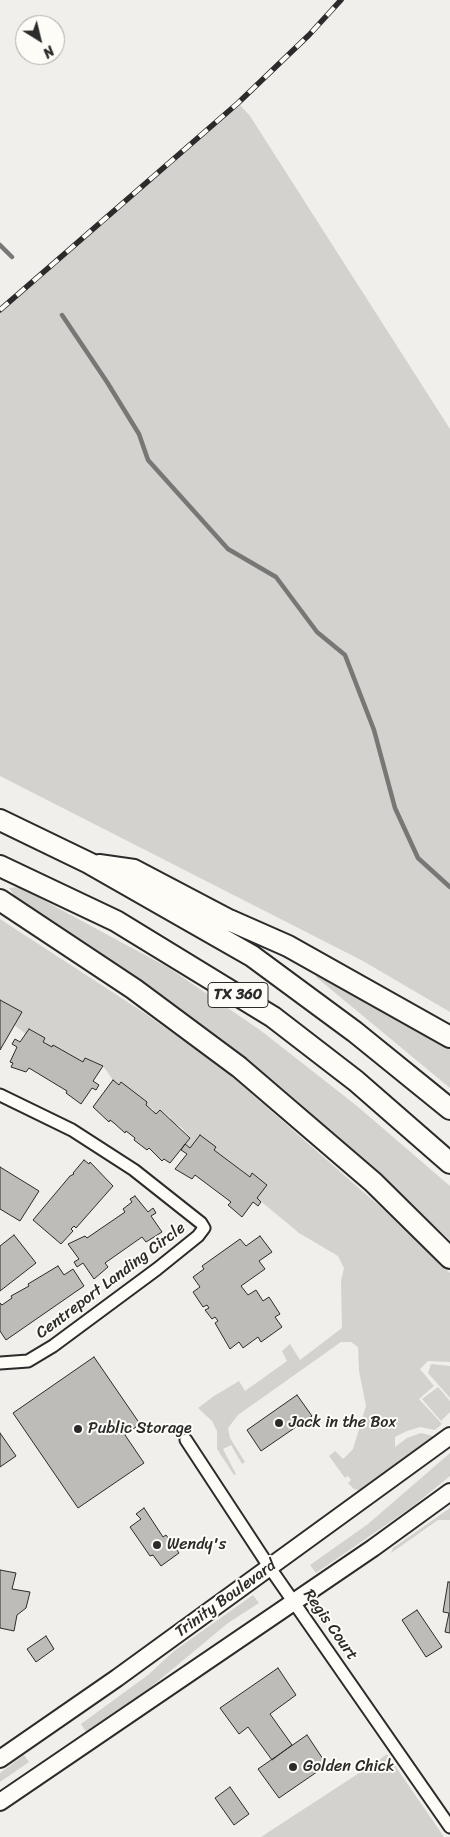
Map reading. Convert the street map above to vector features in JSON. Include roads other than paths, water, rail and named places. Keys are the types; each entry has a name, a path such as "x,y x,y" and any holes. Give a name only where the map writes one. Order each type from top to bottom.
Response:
{"highway":[{"name":"TX 360","path":"0,820 89,863 252,956 355,1032 450,1110"},
{"path":"89,863 134,870 229,920 288,946 450,1037"},
{"name":"TX 360","path":"0,866 116,921 274,1017 356,1081 450,1163"},
{"path":"0,900 134,989 239,1067 366,1176 450,1258"}],"main road":[{"name":"Trinity Boulevard","path":"0,1759 270,1568 450,1436"},
{"path":"0,1802 294,1602 450,1492"}],"street":[{"name":"Centreport Landing Circle","path":"0,1095 72,1130 126,1165 201,1223 204,1228 198,1236 157,1269 53,1346 28,1361 0,1363"},
{"name":"Regis Court","path":"186,1440 270,1568 450,1827"}],"waterway":[{"path":"0,245 12,257"},
{"path":"62,315 139,434 148,460 228,549 276,577 317,632 345,655 374,730 395,808 418,858 450,887"}],"railway":[{"path":"0,310 238,103 309,35 341,0"}],"place":[{"name":"Jack in the Box","path":"279,1423"},
{"name":"Public Storage","path":"78,1429"},
{"name":"Wendy's","path":"157,1545"},
{"name":"Golden Chick","path":"293,1767"}]}
